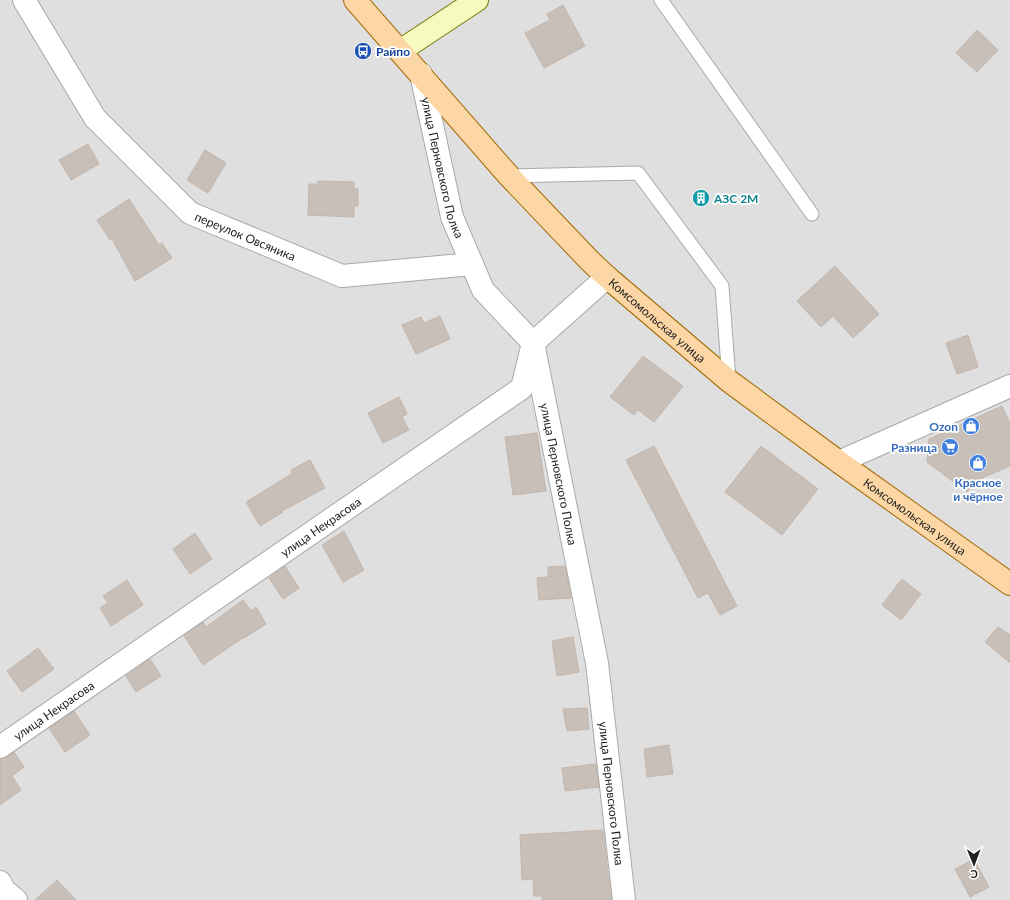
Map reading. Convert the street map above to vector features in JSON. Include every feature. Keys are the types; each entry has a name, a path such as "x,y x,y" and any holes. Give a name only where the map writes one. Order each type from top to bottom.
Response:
{"main road":[{"name":"Комсомольская улица","path":"355,0 509,176 606,277 729,382 1010,584"}],"street":[{"name":"переулок Овсяника","path":"24,0 95,118 190,213 342,276 472,264"},
{"path":"400,51 477,0"},
{"name":"улица Перновского Полка","path":"421,74 452,216 483,290 533,343 597,664 624,900"},
{"path":"533,343 606,277"},
{"name":"улица Некрасова","path":"0,747 522,388 533,343"},
{"path":"839,462 1010,386"},
{"path":"0,882 4,890 16,900"}],"lane":[{"path":"661,0 812,214"},
{"path":"509,176 638,173 722,286 729,382"}],"shaded area":[{"path":"0,0 1010,0 1010,900 0,900"}],"building":[{"path":"563,5 585,46 544,68 525,33 550,20 547,14"},
{"path":"977,30 998,50 977,72 956,53"},
{"path":"88,144 99,164 71,180 59,160"},
{"path":"205,150 226,163 208,193 187,180"},
{"path":"318,181 354,182 354,189 358,189 358,206 354,206 354,217 308,215 309,184 318,184"},
{"path":"129,199 159,245 162,243 172,258 135,281 112,239 110,240 97,220"},
{"path":"835,266 879,314 853,338 833,316 821,327 797,301"},
{"path":"440,316 450,339 416,354 402,325 421,317 424,323"},
{"path":"968,335 978,367 957,374 946,343"},
{"path":"643,356 683,386 654,422 638,410 634,415 610,397"},
{"path":"399,397 407,414 402,417 409,430 383,443 368,413"},
{"path":"1002,406 1010,423 1010,466 975,481 967,492 927,462 929,439"},
{"path":"537,433 546,491 513,495 505,437"},
{"path":"654,446 737,606 720,615 708,593 698,598 626,460"},
{"path":"761,446 818,489 782,535 725,492"},
{"path":"310,460 325,488 282,511 283,512 260,526 246,502 293,473 291,470"},
{"path":"344,531 364,570 343,582 322,545"},
{"path":"195,533 212,559 190,574 173,549"},
{"path":"285,566 299,588 283,599 269,578"},
{"path":"565,566 571,598 539,600 537,578 548,577 548,567"},
{"path":"902,579 921,594 901,620 882,605"},
{"path":"127,580 143,605 111,626 100,608 108,603 103,596"},
{"path":"243,600 251,611 256,607 266,624 203,665 184,636 203,622 206,627"},
{"path":"998,627 1010,635 1010,663 985,642"},
{"path":"573,637 579,672 557,676 552,641"},
{"path":"38,648 54,669 22,692 7,671"},
{"path":"150,659 161,676 136,692 126,676"},
{"path":"587,708 589,729 567,731 563,709"},
{"path":"74,711 90,735 65,752 49,728"},
{"path":"669,745 673,774 647,777 644,749"},
{"path":"14,752 24,767 12,776 21,790 0,805 0,759 7,757"},
{"path":"596,764 599,787 565,791 562,768"},
{"path":"603,830 611,900 542,900 542,896 534,896 533,879 522,880 520,835"},
{"path":"974,859 989,887 970,897 955,869"},
{"path":"57,880 76,900 35,900"}],"place":[{"name":"Райпо","path":"363,51"},
{"name":"АЗС 2М","path":"701,198"},
{"name":"Ozon","path":"971,426"},
{"name":"Разница","path":"950,447"},
{"name":"Красное и чёрное","path":"978,463"}]}
